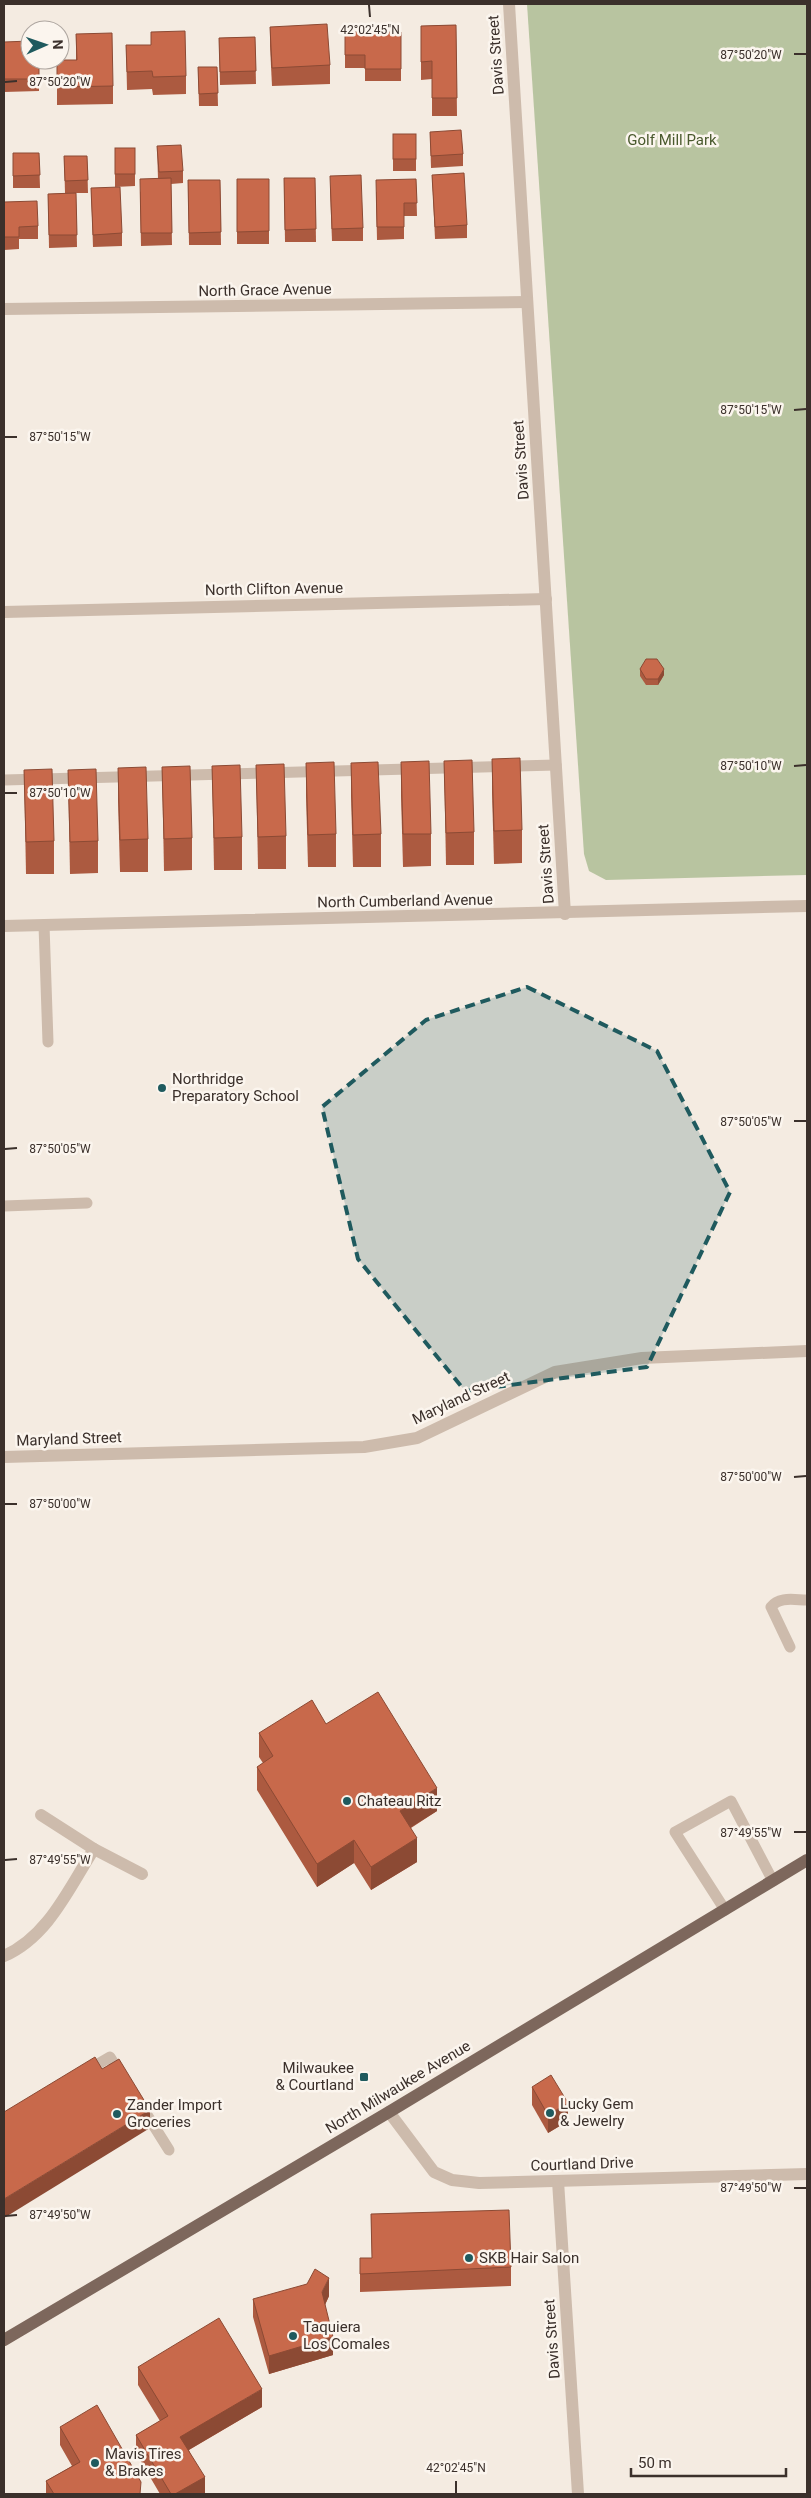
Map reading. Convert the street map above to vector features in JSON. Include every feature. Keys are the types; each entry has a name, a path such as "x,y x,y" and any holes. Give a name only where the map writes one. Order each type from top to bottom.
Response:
{"main road":[{"name":"North Milwaukee Avenue","path":"4,2340 389,2112 807,1860"}],"street":[{"name":"Davis Street","path":"509,4 565,914"},
{"name":"North Grace Avenue","path":"4,309 527,302"},
{"name":"North Clifton Avenue","path":"4,612 546,598"},
{"name":"North Cumberland Avenue","path":"4,926 565,914 807,906"},
{"name":"Maryland Street","path":"4,1457 364,1446 417,1438 554,1372 661,1356 807,1351"},
{"path":"41,1815 94,1849 142,1874"},
{"path":"4,1956 18,1949 42,1929 94,1849"},
{"name":"Courtland Drive","path":"389,2112 434,2172 452,2180 479,2183 807,2174"},
{"name":"Davis Street","path":"558,2181 578,2494"}],"lane":[{"path":"4,780 556,765"},
{"path":"44,925 48,1042"},
{"path":"4,1206 87,1204"},
{"path":"790,1647 771,1607 776,1601 785,1599 807,1600"},
{"path":"725,1910 675,1832 731,1801 773,1881"},
{"path":"77,2076 110,2057 169,2150"}],"highlighted area":[{"path":"527,987 657,1051 730,1192 647,1367 465,1391 358,1259 322,1107 426,1020"}],"green space":[{"name":"Golf Mill Park","path":"527,4 807,4 807,875 606,880 589,871 584,854"}],"building":[{"path":"327,24 330,65 272,68 270,27"},
{"path":"456,25 457,98 432,98 432,61 421,62 421,26"},
{"path":"185,31 186,76 153,77 152,71 127,72 126,45 151,45 151,32"},
{"path":"345,32 401,32 401,69 365,69 365,55 345,55"},
{"path":"112,33 113,86 57,87 57,70 70,70 70,60 77,60 76,34"},
{"path":"255,37 256,71 220,72 219,38"},
{"path":"20,41 20,70 39,70 39,79 4,79 4,42"},
{"path":"198,67 217,67 218,93 199,94"},
{"path":"461,130 463,154 431,156 430,132"},
{"path":"393,134 416,134 416,159 393,159"},
{"path":"181,145 183,171 159,172 157,146"},
{"path":"115,148 135,148 135,174 115,174"},
{"path":"13,153 39,153 40,175 13,176"},
{"path":"64,156 87,156 88,180 65,181"},
{"path":"464,173 467,225 435,227 432,175"},
{"path":"361,175 363,228 332,229 330,176"},
{"path":"171,178 172,233 141,233 140,179"},
{"path":"284,178 315,178 316,229 285,230"},
{"path":"237,179 269,179 269,231 237,232"},
{"path":"416,179 417,203 404,203 404,227 377,227 376,180"},
{"path":"188,180 220,180 221,232 189,233"},
{"path":"120,187 122,233 93,235 91,188"},
{"path":"76,193 77,235 49,235 48,194"},
{"path":"37,201 38,226 19,227 19,237 4,237 4,202"},
{"path":"646,659 657,659 664,669 658,679 646,679 640,669"},
{"path":"520,758 522,830 494,831 492,759"},
{"path":"472,760 474,832 446,833 444,761"},
{"path":"429,761 431,834 403,834 401,762"},
{"path":"334,762 336,834 308,835 306,763"},
{"path":"378,762 381,834 353,835 351,763"},
{"path":"284,764 286,836 258,837 256,765"},
{"path":"240,765 242,837 214,838 212,766"},
{"path":"190,766 192,838 164,839 162,767"},
{"path":"146,767 148,839 120,840 118,768"},
{"path":"52,769 54,841 26,842 24,770"},
{"path":"96,769 98,841 70,842 68,770"},
{"name":"Chateau Ritz","path":"378,1692 437,1788 400,1811 417,1838 371,1867 354,1840 317,1864 257,1767 273,1756 259,1733 312,1700 326,1724"},
{"path":"95,2057 102,2069 119,2059 150,2110 4,2199 4,2112"},
{"path":"551,2075 568,2103 548,2115 532,2087"},
{"path":"509,2210 511,2267 360,2274 360,2258 372,2258 371,2214"},
{"name":"Taquiera Los Comales","path":"315,2269 329,2278 322,2292 333,2337 269,2356 253,2299 307,2284"},
{"path":"219,2318 262,2389 180,2437 205,2477 175,2494 171,2494 136,2435 168,2416 138,2367"},
{"name":"Mavis Tires & Brakes","path":"97,2405 141,2482 140,2494 54,2494 46,2481 80,2462 60,2427"}],"place":[{"name":"Northridge Preparatory School","path":"162,1088"},
{"name":"Chateau Ritz","path":"347,1801"},
{"name":"Milwaukee & Courtland","path":"364,2077"},
{"name":"Lucky Gem & Jewelry","path":"550,2113"},
{"name":"Zander Import Groceries","path":"117,2114"},
{"name":"SKB Hair Salon","path":"469,2258"},
{"name":"Taquiera Los Comales","path":"293,2336"},
{"name":"Mavis Tires & Brakes","path":"95,2463"}]}
